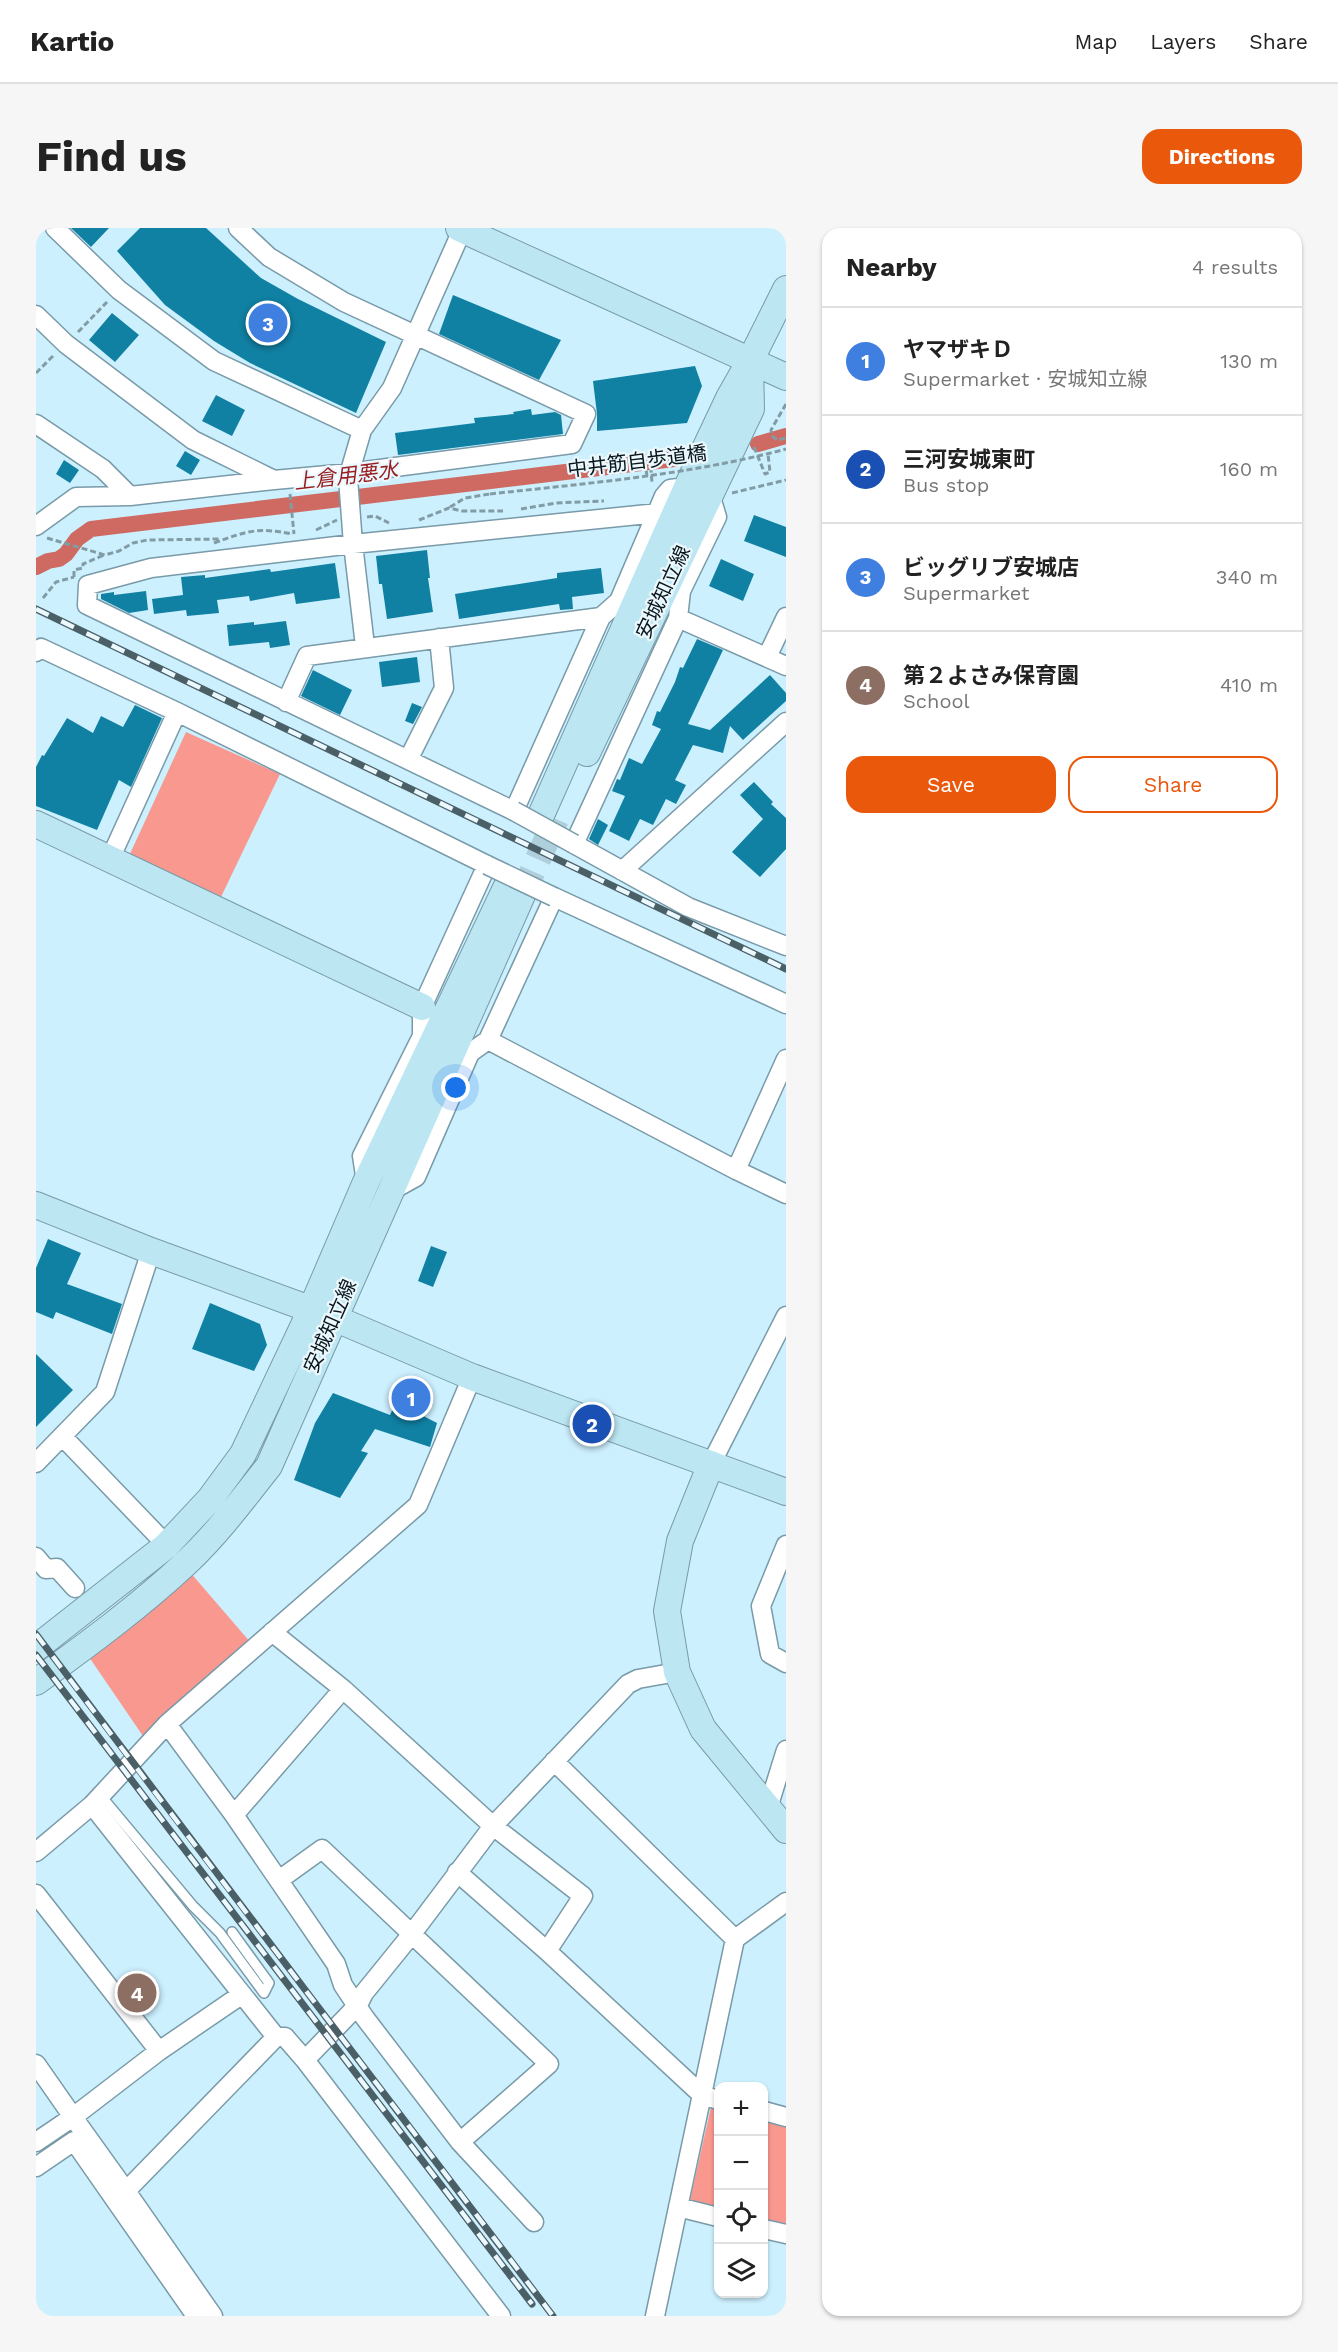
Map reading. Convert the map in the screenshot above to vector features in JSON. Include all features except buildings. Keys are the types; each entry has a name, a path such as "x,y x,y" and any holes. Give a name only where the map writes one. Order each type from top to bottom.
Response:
{"main road":[{"path":"461,228 786,377"},
{"name":"安城知立線","path":"549,816 708,492 729,398 786,289"},
{"path":"36,824 423,1007"},
{"name":"安城知立線","path":"36,1682 87,1645 187,1563 229,1517 269,1466 322,1314 514,892"},
{"path":"36,1205 151,1251 322,1314 472,1377 786,1492"},
{"name":"安城知立線","path":"36,1648 166,1546 210,1499 243,1454 322,1314"},
{"path":"711,1464 680,1541 667,1611 677,1672 703,1730 786,1830"}],"street":[{"path":"55,228 119,290 214,361 362,430"},
{"path":"36,526 76,497 130,496 348,476 572,444 586,414 344,302 269,257 238,228"},
{"path":"365,646 348,476 362,430 393,388 417,337 461,228"},
{"path":"36,315 66,344 193,440 282,482"},
{"path":"36,424 103,469 130,496"},
{"path":"514,811 601,617 619,602 664,496 670,489 708,492 717,517 681,591 678,618 574,844"},
{"path":"658,513 353,544 151,568 88,585 87,605 286,702 409,758 514,811 688,907 786,946"},
{"path":"286,702 307,656 365,646 601,617"},
{"path":"767,657 786,617"},
{"path":"678,618 786,666"},
{"path":"409,758 444,688 439,638"},
{"path":"36,652 41,648 177,712 554,897 786,1004"},
{"path":"110,859 177,712"},
{"path":"622,871 786,722"},
{"path":"487,864 423,1007 422,1036 362,1156 378,1187 416,1177 470,1053 488,1040 554,897"},
{"path":"488,1040 735,1170 786,1194"},
{"path":"735,1170 786,1059"},
{"path":"36,1463 105,1392 151,1251"},
{"path":"711,1464 786,1316"},
{"path":"36,1852 96,1801 167,1724 418,1505 472,1377"},
{"path":"62,1436 157,1535"},
{"path":"786,1545 761,1606 770,1654 786,1664"},
{"path":"36,1557 46,1569 57,1568 75,1588"},
{"path":"272,1632 343,1689 493,1826 583,1896 547,1951"},
{"path":"305,2060 358,2005 364,1993 493,1826 554,1761 628,1684 638,1679 677,1672"},
{"path":"234,1815 343,1689"},
{"path":"167,1724 234,1815 336,1964 343,1985 365,2018 460,2142 534,2222"},
{"path":"768,1808 786,1750"},
{"path":"554,1761 735,1940"},
{"path":"96,1801 241,1995 276,2037"},
{"path":"279,1880 322,1849 549,2064 460,2142"},
{"path":"457,1872 710,2098"},
{"path":"36,1894 159,2051"},
{"path":"655,2316 678,2207 710,2098 735,1940 786,1902"},
{"path":"36,2142 73,2117 159,2051 241,1995"},
{"path":"126,2191 276,2037 285,2037 501,2316"},
{"path":"36,2064 213,2316"},
{"path":"768,2112 786,2117"},
{"path":"36,2167 74,2141 196,2316"},
{"path":"678,2207 714,2216"},
{"path":"768,2230 786,2234"}],"lane":[{"path":"96,1801 220,1933 264,1993 268,1983 231,1932"}],"path":[{"path":"786,404 771,430 772,436 777,440 786,438"},
{"name":"中井筋自歩道橋","path":"412,523 449,508 465,498 718,466 786,449"},
{"path":"760,460 765,474 770,472 768,454"},
{"path":"647,476 644,457 650,456 651,471"},
{"path":"708,492 786,480"},
{"path":"282,482 292,512 294,534"},
{"path":"515,509 584,500 607,501"},
{"path":"449,508 462,511 505,511"},
{"path":"315,531 350,513 375,516 389,523 400,523"},
{"path":"206,546 243,531 261,529 304,534"},
{"path":"44,598 56,582 74,577 74,570 83,568 83,564 119,551 133,543 225,539"},
{"path":"161,540 161,547"},
{"path":"50,541 105,555"}],"shaded area":[{"path":"186,732 280,774 221,897 129,856"},
{"path":"189,1571 251,1643 145,1739 89,1657 128,1630"},
{"path":"713,2098 714,2216 688,2209"},
{"path":"768,2117 786,2123 786,2234 768,2230"}],"waterway":[{"name":"上倉用悪水","path":"758,444 786,436"},
{"name":"上倉用悪水","path":"36,567 59,559 66,554 77,539 91,529 674,459"}],"tunnel":[{"path":"522,895 556,819"}],"railway":[{"path":"36,609 786,969"},
{"path":"36,1634 553,2316"},
{"path":"36,1655 532,2304"}],"place":[{"name":"ビッグリブ安城店","path":"268,323"},
{"name":"ヤマザキＤ","path":"411,1398"},
{"name":"三河安城東町","path":"592,1424"},
{"name":"第２よさみ保育園","path":"137,1993"}]}
